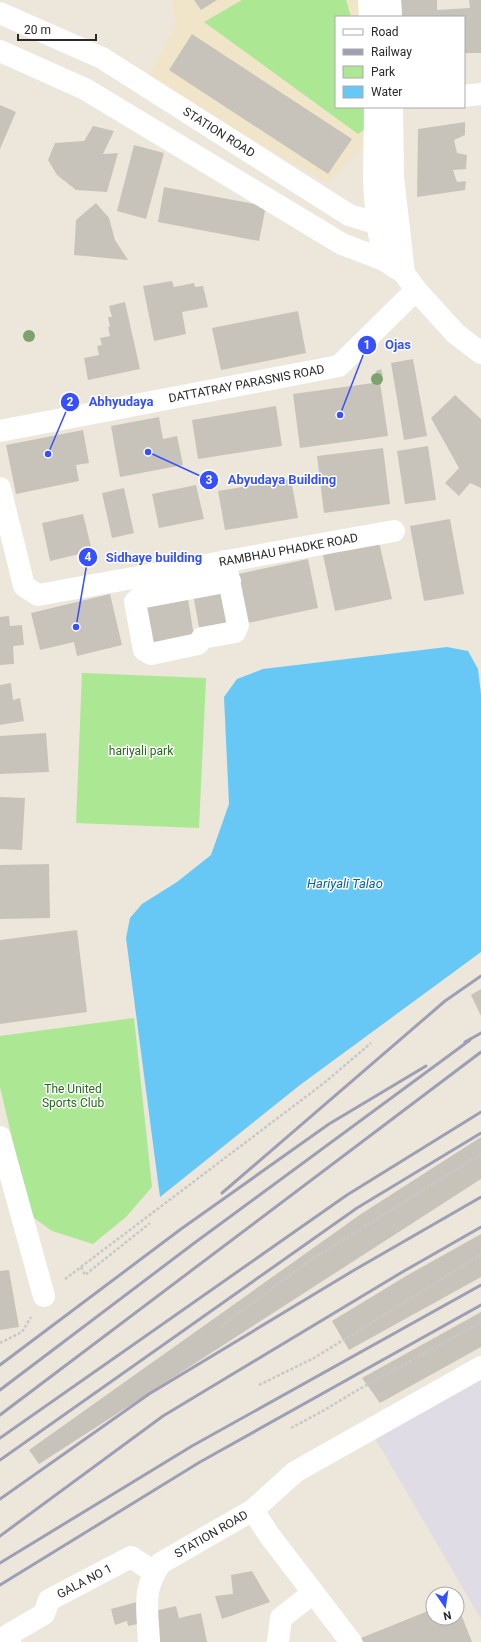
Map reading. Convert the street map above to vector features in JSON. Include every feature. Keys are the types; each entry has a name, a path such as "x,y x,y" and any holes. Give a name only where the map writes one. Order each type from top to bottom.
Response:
{"street":[{"path":"369,0 370,16"},
{"path":"390,0 391,16"},
{"name":"STATION ROAD","path":"0,13 102,58 349,215 398,230"},
{"path":"0,51 85,89 342,244 384,260 410,282 456,334 481,353"},
{"path":"465,96 481,94"},
{"path":"375,108 374,181 377,223 384,260"},
{"path":"392,108 393,177 398,230 410,282"},
{"name":"DATTATRAY PARASNIS ROAD","path":"0,431 339,366 410,282"},
{"name":"RAMBHAU PHADKE ROAD","path":"0,488 24,586 38,595 176,581 228,571 394,531"},
{"path":"176,581 139,598 135,602 144,650 151,654 198,644 202,638 235,632 238,625 228,571"},
{"path":"0,1137 44,1296"},
{"path":"253,1510 295,1472 481,1367"},
{"name":"STATION ROAD","path":"149,1642 146,1594 154,1572 161,1563 253,1510 269,1535 351,1642"},
{"name":"GALA NO 1","path":"10,1642 8,1635 44,1614 49,1600 131,1557 154,1572"},
{"path":"278,1642 281,1618 313,1592"}],"path":[{"path":"0,1343 22,1332 44,1296 324,1083 372,1043"},
{"path":"220,1326 306,1263 481,1154"},
{"path":"81,1267 85,1275 150,1223"},
{"path":"259,1385 314,1358 481,1255"},
{"path":"291,1428 481,1322"}],"shaded area":[{"path":"172,0 357,0 362,16 335,16 335,108 338,108 383,127 327,183 147,78 176,24"},
{"path":"481,1380 481,1619 465,1592 465,1586 462,1586 375,1438"}],"green space":[{"path":"242,0 346,0 351,16 335,16 335,108 374,108 374,122 358,134 204,22"},
{"name":"hariyali park","path":"82,673 206,678 199,828 76,823"},
{"name":"The United Sports Club","path":"134,1018 152,1187 126,1217 93,1244 52,1231 30,1215 0,1087 0,1036"}],"water":[{"name":"Hariyali Talao","path":"447,647 468,651 478,669 481,694 481,952 300,1085 160,1197 126,938 130,918 142,904 177,882 211,855 229,804 224,697 237,679 263,669"}],"building":[{"path":"194,0 217,0 201,10"},
{"path":"401,0 437,0 437,10 470,8 469,0 481,0 481,53 465,53 465,16 402,16"},
{"path":"192,34 352,139 328,174 169,70"},
{"path":"0,105 16,112 0,149"},
{"path":"465,122 465,135 454,140 457,153 467,155 466,169 453,170 457,182 466,181 465,190 417,197 418,129"},
{"path":"93,126 114,131 103,154 118,153 107,192 76,190 57,175 48,160 55,143 84,141"},
{"path":"134,145 164,153 146,219 117,211"},
{"path":"164,187 266,206 259,241 158,222"},
{"path":"96,203 109,218 115,240 128,260 74,255 76,220"},
{"path":"172,281 174,287 194,283 195,287 203,286 208,307 182,312 186,334 154,341 143,286"},
{"path":"125,302 140,369 88,380 84,358 99,355 97,346 102,345 100,338 110,336 108,317 112,317 109,306"},
{"path":"298,311 306,353 221,370 212,328"},
{"path":"413,359 427,436 404,440 391,363"},
{"path":"381,369 383,375 377,377 376,371"},
{"path":"380,382 388,436 300,448 293,394"},
{"path":"455,395 481,419 481,488 470,483 459,496 445,483 459,468 431,418"},
{"path":"276,406 282,446 198,459 192,420"},
{"path":"159,417 163,439 177,436 183,465 120,477 111,426"},
{"path":"83,430 89,463 76,465 79,481 16,494 6,445"},
{"path":"428,446 436,500 405,504 397,451"},
{"path":"383,448 390,504 324,513 317,456"},
{"path":"291,479 298,518 225,530 218,491"},
{"path":"196,485 204,519 159,528 152,494"},
{"path":"124,488 134,533 112,538 102,493"},
{"path":"83,514 92,551 50,561 42,523"},
{"path":"450,519 464,594 424,601 410,526"},
{"path":"379,542 392,599 335,611 323,555"},
{"path":"308,559 318,608 248,623 238,574"},
{"path":"227,587 233,627 200,633 193,594"},
{"path":"187,593 195,642 148,650 139,601"},
{"path":"110,594 122,645 77,656 74,642 40,650 31,613"},
{"path":"9,616 10,626 22,625 24,645 13,646 14,664 0,665 0,617"},
{"path":"11,683 13,700 20,698 24,721 0,725 0,685"},
{"path":"46,733 49,772 0,774 0,736"},
{"path":"0,797 25,798 22,850 0,849"},
{"path":"49,864 50,918 0,919 0,865"},
{"path":"77,930 87,1012 0,1024 0,940"},
{"path":"481,989 481,1016 471,995"},
{"path":"481,1137 481,1179 39,1464 29,1450 361,1214"},
{"path":"481,1234 481,1277 349,1350 332,1321 406,1276"},
{"path":"9,1270 19,1327 0,1330 0,1271"},
{"path":"481,1312 481,1347 380,1403 362,1378"},
{"path":"252,1571 270,1602 222,1619 215,1596 233,1594 231,1575"},
{"path":"137,1602 143,1623 128,1626 127,1621 115,1625 111,1609"},
{"path":"176,1606 179,1618 201,1613 207,1642 160,1642 155,1611"},
{"path":"425,1612 425,1626 465,1626 465,1624 472,1642 364,1642 361,1638"}],"railway":[{"path":"222,1193 445,1001 481,976"},
{"path":"465,1042 481,1033"},
{"path":"0,1390 193,1244 470,1040"},
{"path":"0,1415 481,1052"},
{"path":"0,1365 181,1229 329,1124 426,1066"},
{"path":"0,1438 347,1195 481,1112"},
{"path":"0,1460 357,1208 481,1133"},
{"path":"0,1499 149,1394 356,1269 481,1197"},
{"path":"0,1536 163,1416 404,1271 481,1227"},
{"path":"0,1563 192,1446 481,1285"},
{"path":"0,1585 200,1462 481,1305"}],"place":[{"name":"Ojas","path":"340,415"},
{"name":"Abyudaya Building","path":"148,452"},
{"name":"Abhyudaya","path":"48,454"},
{"name":"Sidhaye building","path":"76,627"}]}
